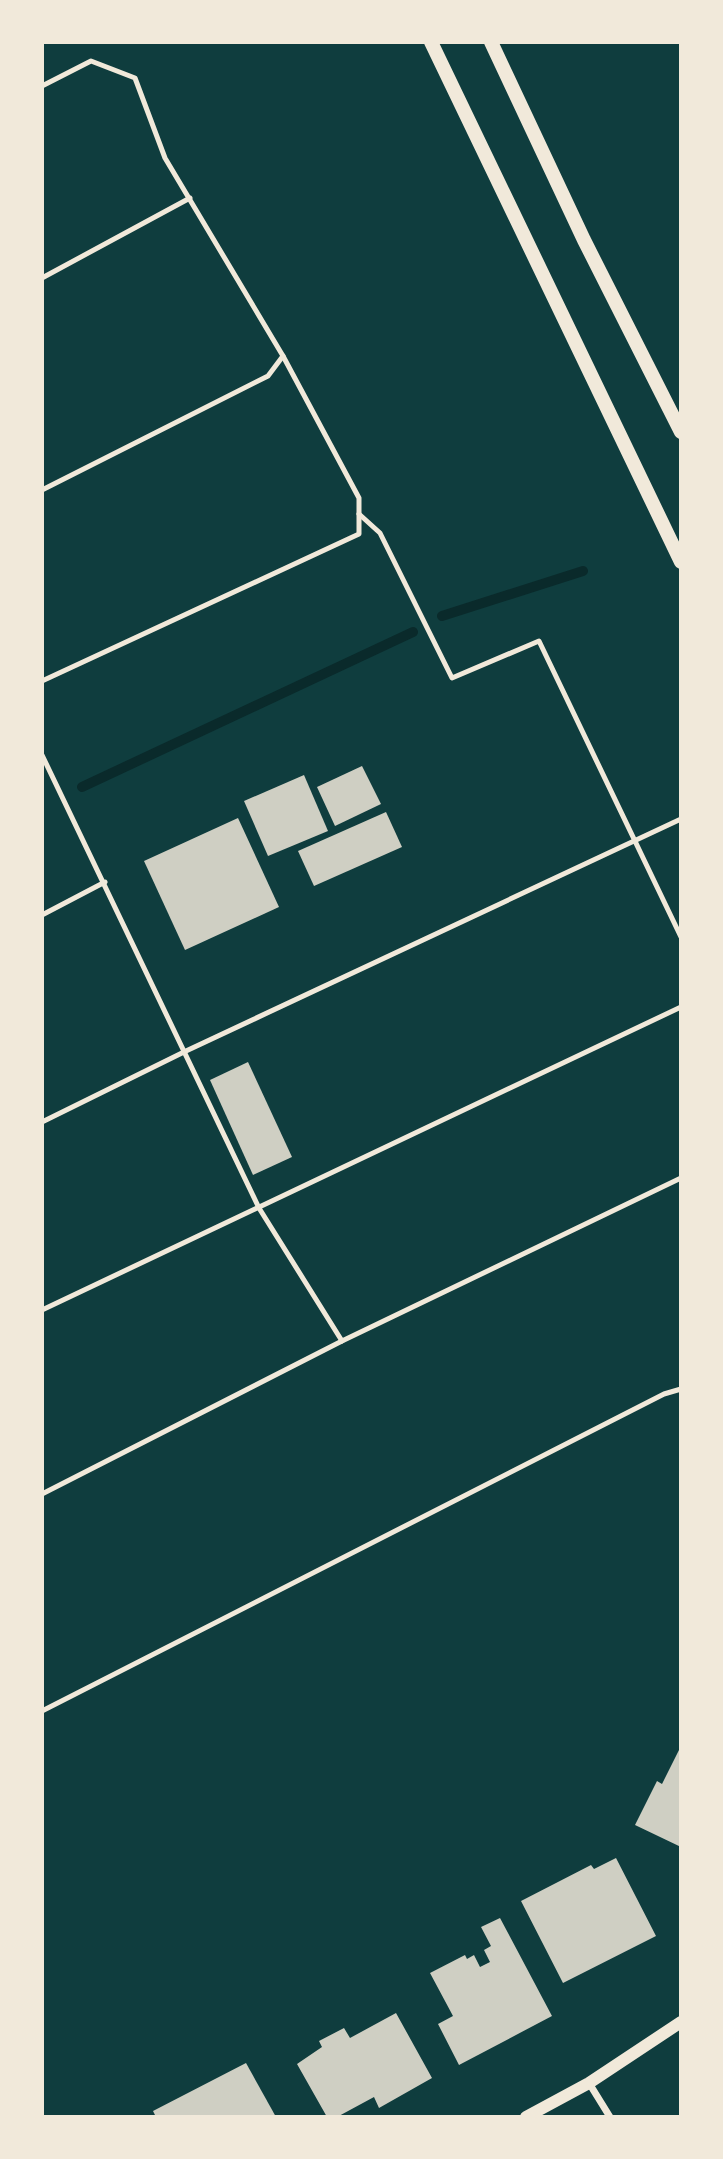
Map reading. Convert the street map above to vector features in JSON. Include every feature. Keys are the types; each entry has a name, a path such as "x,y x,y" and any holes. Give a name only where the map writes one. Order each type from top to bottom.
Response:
{"main road":[{"path":"431,42 681,562"},
{"path":"491,42 584,240 681,432"}],"street":[{"path":"526,2117 589,2083 681,2022"},
{"path":"589,2083 610,2117"}],"lane":[{"path":"42,86 91,61 135,78 165,158 283,356 359,498 359,534 42,681"},
{"path":"42,278 190,198"},
{"path":"42,490 268,376 283,356"},
{"path":"359,514 380,533 452,678 539,641 681,937"},
{"path":"42,755 186,1051 258,1208 342,1341"},
{"path":"42,1122 186,1051 681,819"},
{"path":"42,915 105,882"},
{"path":"42,1310 681,1007"},
{"path":"42,1494 342,1341 681,1178"},
{"path":"42,1711 456,1497 664,1394 681,1389"}],"building":[{"path":"362,766 381,804 335,826 317,787"},
{"path":"304,775 328,831 268,856 244,801"},
{"path":"386,812 402,847 314,886 298,851"},
{"path":"238,818 279,907 185,950 144,861"},
{"path":"248,1062 292,1157 253,1175 210,1080"},
{"path":"681,1746 681,1847 635,1825 657,1781 662,1784"},
{"path":"616,1858 656,1936 563,1983 521,1901 591,1865 594,1869"},
{"path":"500,1918 552,2016 459,2065 438,2024 453,2016 430,1973 465,1955 467,1959 474,1955 480,1967 490,1962 484,1950 491,1946 481,1927"},
{"path":"396,2013 432,2078 379,2108 374,2097 337,2117 327,2117 297,2064 322,2047 319,2041 344,2028 350,2038"},
{"path":"246,2063 276,2117 156,2117 153,2111"}],"waterway":[{"path":"442,616 583,571"},
{"path":"82,787 413,632"}]}
